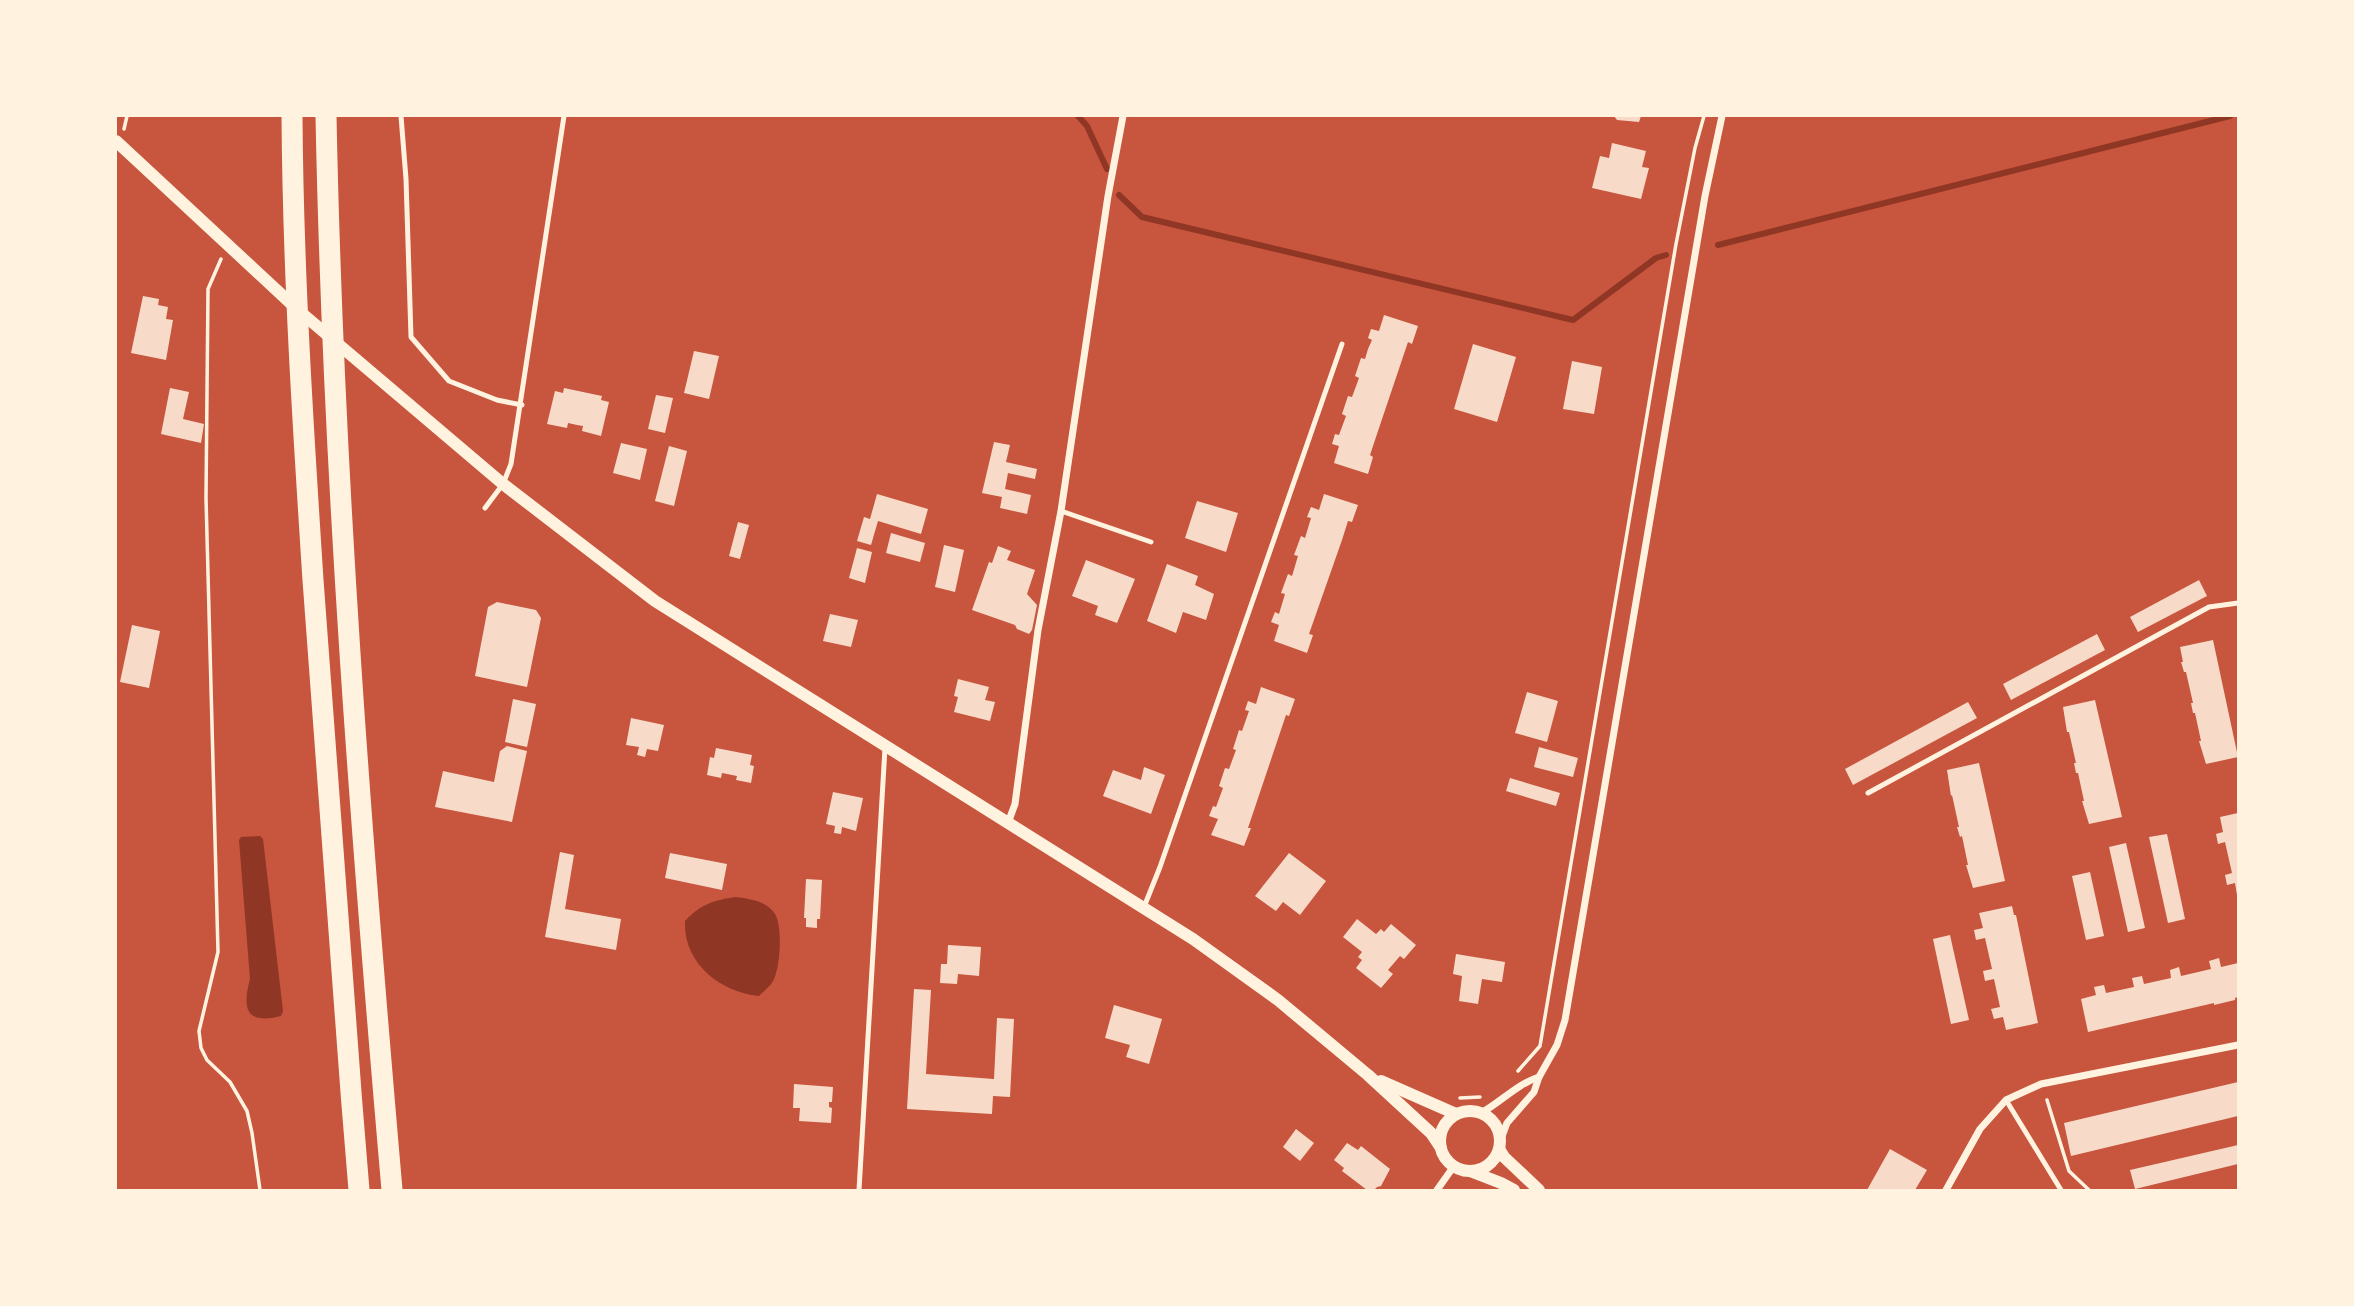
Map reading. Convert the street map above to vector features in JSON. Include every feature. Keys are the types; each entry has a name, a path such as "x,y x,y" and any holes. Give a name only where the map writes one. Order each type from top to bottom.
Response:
{"highway":[{"path":"292,116 293,218 302,410 333,881 359,1191"},
{"path":"326,116 329,256 339,454 367,902 392,1191"}],"street":[{"path":"1007,823 1014,804 1038,630 1062,511 1108,196 1123,116"},
{"path":"1469,1171 1479,1170 1495,1158 1507,1124 1534,1092 1539,1077 1557,1045 1565,1020 1705,196 1721,116"},
{"path":"116,141 298,310 503,484 654,601 1194,939 1278,1000 1368,1075 1431,1133 1441,1147 1444,1157 1454,1166 1501,1183 1514,1191"},
{"path":"1946,1191 1980,1129 2006,1100 2041,1084 2238,1045"},
{"path":"1368,1075 1456,1114"},
{"path":"1441,1147 1443,1128 1456,1114 1466,1111 1480,1112 1493,1106 1525,1082 1539,1077"},
{"path":"1480,1112 1493,1121 1504,1157 1539,1191"},
{"path":"1437,1191 1454,1166"}],"lane":[{"path":"401,116 406,179 411,337 449,381 497,400 522,405"},
{"path":"485,508 503,484 511,464 564,116"},
{"path":"1144,908 1342,344"},
{"path":"1062,511 1151,542"},
{"path":"1868,793 2209,607 2238,603"},
{"path":"859,1191 885,745"},
{"path":"2006,1100 2061,1191"}],"path":[{"path":"1511,1079 1540,1046 1676,244 1704,116"},
{"path":"229,245 214,271 208,289 206,498 218,952 199,1031 201,1048 207,1060 230,1082 247,1111 260,1191"},
{"path":"1454,1098 1479,1097 1490,1091"},
{"path":"2047,1100 2069,1171 2089,1191"}],"shaded area":[{"path":"260,836 263,839 283,1011 281,1016 269,1018 254,1016 247,1006 250,979 239,840 241,837"},
{"path":"736,897 763,903 778,920 780,946 776,973 771,984 759,996 730,988 706,972 697,962 686,936 685,921 697,910 714,901"}],"building":[{"path":"1614,116 1641,116 1639,122 1617,120"},
{"path":"1612,143 1646,151 1642,167 1649,168 1641,199 1592,188 1600,156 1609,158"},
{"path":"143,296 159,299 158,305 168,307 166,319 173,320 166,360 131,353"},
{"path":"1384,315 1418,326 1412,344 1408,342 1370,455 1373,457 1368,474 1334,463 1339,446 1332,444 1335,434 1339,435 1346,416 1342,414 1348,396 1352,397 1359,378 1355,376 1361,358 1365,359 1372,340 1368,338 1371,329 1379,331"},
{"path":"1473,344 1516,357 1497,422 1454,409"},
{"path":"694,351 719,356 709,399 684,393"},
{"path":"1572,361 1602,367 1594,414 1563,409"},
{"path":"170,388 189,392 183,419 204,424 201,443 161,434"},
{"path":"564,388 602,396 601,400 609,402 601,436 582,431 583,426 568,423 567,428 547,424 555,391 563,393"},
{"path":"656,395 673,398 665,433 648,429"},
{"path":"994,442 1010,445 1006,462 1037,469 1035,479 1008,473 1005,489 1031,495 1027,514 1000,508 1002,497 982,493"},
{"path":"621,443 647,449 640,480 613,473"},
{"path":"669,446 687,451 674,506 655,501"},
{"path":"877,494 928,509 921,534 878,521 871,545 857,541 864,517 870,519"},
{"path":"1324,494 1358,505 1352,522 1348,521 1309,634 1313,635 1307,653 1274,641 1279,625 1271,622 1275,612 1279,614 1285,594 1281,593 1288,574 1292,576 1298,556 1294,555 1301,536 1305,538 1311,507 1319,510"},
{"path":"1197,501 1238,513 1226,552 1185,538"},
{"path":"738,522 749,525 740,559 729,556"},
{"path":"891,533 925,543 920,562 886,553"},
{"path":"944,545 964,550 955,592 935,587"},
{"path":"998,546 1011,551 1007,560 1035,570 1027,594 1037,605 1029,634 1017,629 1015,625 972,610 989,562 992,563"},
{"path":"857,548 872,552 865,583 849,578"},
{"path":"1086,560 1135,579 1117,623 1095,615 1098,606 1072,596"},
{"path":"1167,564 1198,576 1195,585 1214,594 1206,620 1183,612 1176,633 1147,621"},
{"path":"2199,580 2207,596 2138,632 2130,617"},
{"path":"497,602 536,610 541,618 527,687 475,676 488,607"},
{"path":"830,614 858,620 851,647 823,641"},
{"path":"132,625 160,631 149,688 120,682"},
{"path":"2097,634 2105,650 2011,700 2003,684"},
{"path":"2213,640 2238,757 2206,764 2186,672 2181,662 2180,647"},
{"path":"958,679 989,687 985,700 995,702 990,721 954,712 958,697 954,696"},
{"path":"1261,687 1295,699 1289,716 1286,715 1244,846 1211,835 1218,819 1209,816 1213,806 1216,807 1223,788 1219,786 1225,768 1229,769 1236,750 1233,749 1239,730 1242,731 1249,711 1245,710 1248,701 1256,704"},
{"path":"1527,692 1558,701 1547,742 1515,733"},
{"path":"513,699 536,704 527,747 505,742"},
{"path":"2095,700 2122,817 2089,824 2063,707"},
{"path":"1968,702 1977,718 1853,785 1845,769"},
{"path":"631,718 664,725 658,751 647,749 645,757 637,755 639,747 626,745"},
{"path":"507,746 527,751 512,822 435,807 443,771 494,782 500,751"},
{"path":"1539,747 1578,758 1573,777 1534,767"},
{"path":"716,748 752,755 750,765 754,766 751,783 722,773 721,778 707,775 710,757 714,758"},
{"path":"1979,763 2005,881 1973,888 1962,836 1960,837 1957,827 1947,770"},
{"path":"1144,767 1165,775 1151,814 1103,796 1113,770 1141,780"},
{"path":"1510,778 1560,793 1556,806 1506,791"},
{"path":"833,792 863,798 856,831 842,827 841,834 834,833 835,826 826,824"},
{"path":"2238,813 2237,895 2235,883 2227,885 2225,875 2232,873 2225,842 2218,844 2216,834 2223,832 2220,817"},
{"path":"2167,834 2185,919 2168,923 2149,837"},
{"path":"2126,843 2145,928 2128,932 2109,847"},
{"path":"560,852 574,855 565,909 621,919 616,950 545,937"},
{"path":"670,853 727,864 722,890 665,878"},
{"path":"1289,853 1326,881 1300,915 1283,902 1276,911 1255,896"},
{"path":"2090,872 2104,936 2086,940 2072,876"},
{"path":"806,879 822,880 817,928 806,927"},
{"path":"2012,906 2038,1023 2006,1030 2003,1017 1994,1019 1991,1009 2000,1007 1994,979 1985,981 1983,971 1992,969 1985,938 1976,940 1974,930 1983,928 1979,913"},
{"path":"1357,919 1376,934 1381,929 1384,932 1391,924 1416,945 1404,959 1400,956 1388,970 1393,974 1381,988 1356,968 1362,960 1358,957 1362,952 1343,937"},
{"path":"1950,935 1969,1020 1951,1024 1933,939"},
{"path":"948,945 981,947 979,976 958,974 957,984 940,983 941,964 947,964"},
{"path":"1456,954 1505,962 1502,982 1482,979 1478,1004 1459,1001 1462,976 1453,974"},
{"path":"2219,958 2221,967 2238,963 2238,997 2235,1000 2088,1032 2081,999 2096,995 2094,987 2104,985 2106,993 2134,987 2132,978 2142,976 2144,984 2171,978 2170,970 2179,967 2181,976 2211,969 2209,961"},
{"path":"914,989 931,990 926,1074 994,1079 997,1018 1014,1019 1010,1097 993,1096 992,1114 907,1109"},
{"path":"1114,1005 1162,1019 1149,1064 1126,1057 1130,1045 1105,1038"},
{"path":"2238,1082 2238,1116 2071,1156 2064,1123"},
{"path":"794,1084 833,1087 832,1102 829,1102 829,1107 832,1108 831,1123 799,1121 800,1108 793,1108"},
{"path":"1296,1129 1314,1143 1300,1161 1283,1147"},
{"path":"1347,1143 1358,1150 1361,1146 1390,1169 1381,1186 1367,1190 1342,1171 1344,1168 1334,1160"},
{"path":"2238,1145 2238,1164 2135,1189 2130,1170"},
{"path":"1890,1149 1927,1170 1915,1190 1867,1190"}],"waterway":[{"path":"1078,116 1087,126 1107,169"},
{"path":"1718,245 2230,116"},
{"path":"1119,195 1142,217 1573,320 1656,258 1666,255"}]}
